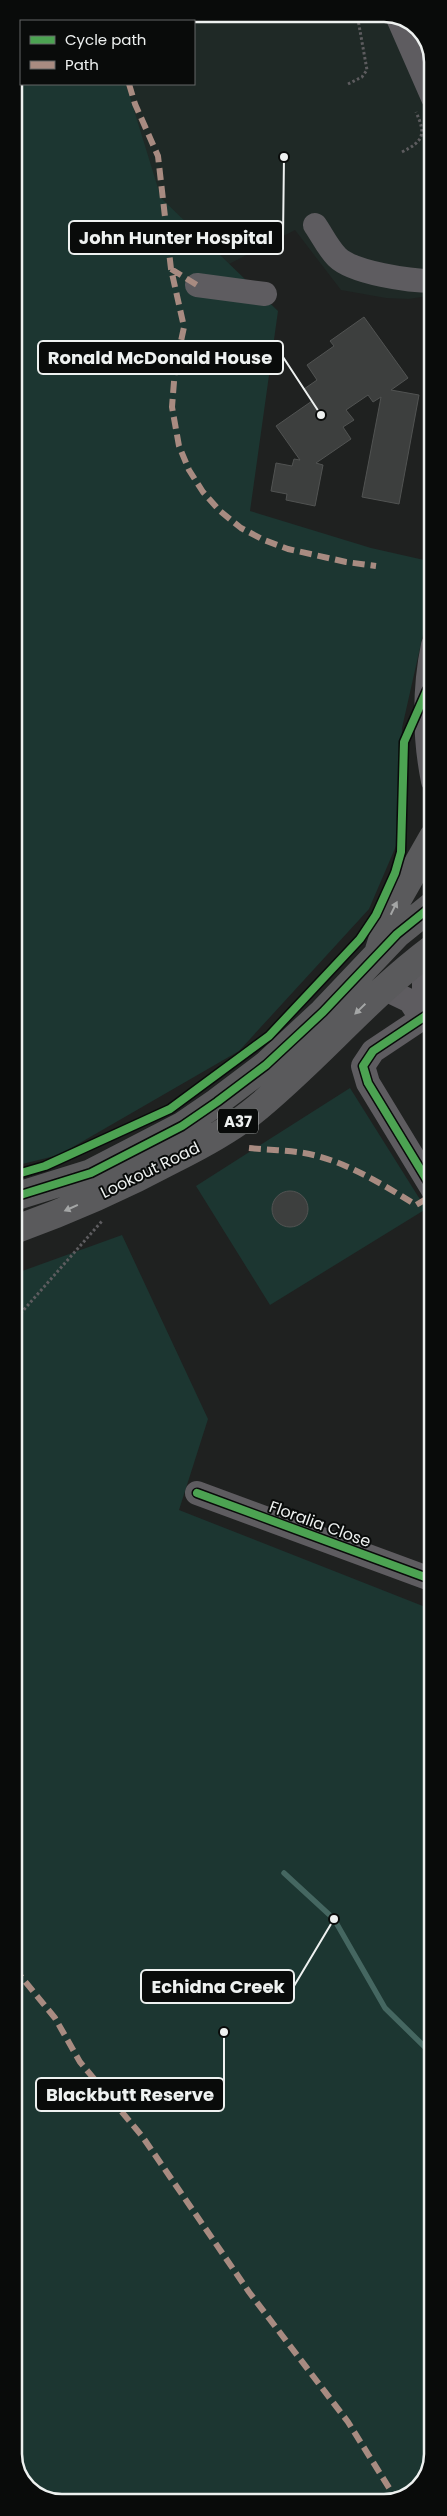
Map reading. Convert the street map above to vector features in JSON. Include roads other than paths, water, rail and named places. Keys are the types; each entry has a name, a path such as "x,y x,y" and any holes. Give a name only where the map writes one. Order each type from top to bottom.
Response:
{"highway":[{"path":"377,954 392,909 424,853"},
{"name":"Lookout Road","path":"22,1194 91,1172 182,1126 217,1102 266,1065 324,1012 397,934 424,912"},
{"name":"Lookout Road","path":"22,1227 62,1212 139,1178 209,1140 250,1114 383,988 424,955"}],"street":[{"path":"389,23 423,102"},
{"path":"316,225 338,258 351,265 395,278 424,280"},
{"path":"197,285 265,294"},
{"path":"383,988 424,1008"},
{"path":"424,1015 373,1052 363,1066 368,1083 424,1175"},
{"name":"Floralia Close","path":"197,1493 424,1577"}],"waterway":[{"path":"284,1873 334,1919 385,2008 424,2046"}],"place":[{"name":"John Hunter Hospital","path":"284,157"},
{"name":"Ronald McDonald House","path":"321,415"},
{"name":"Echidna Creek","path":"334,1919"},
{"name":"Blackbutt Reserve","path":"224,2032"}]}
